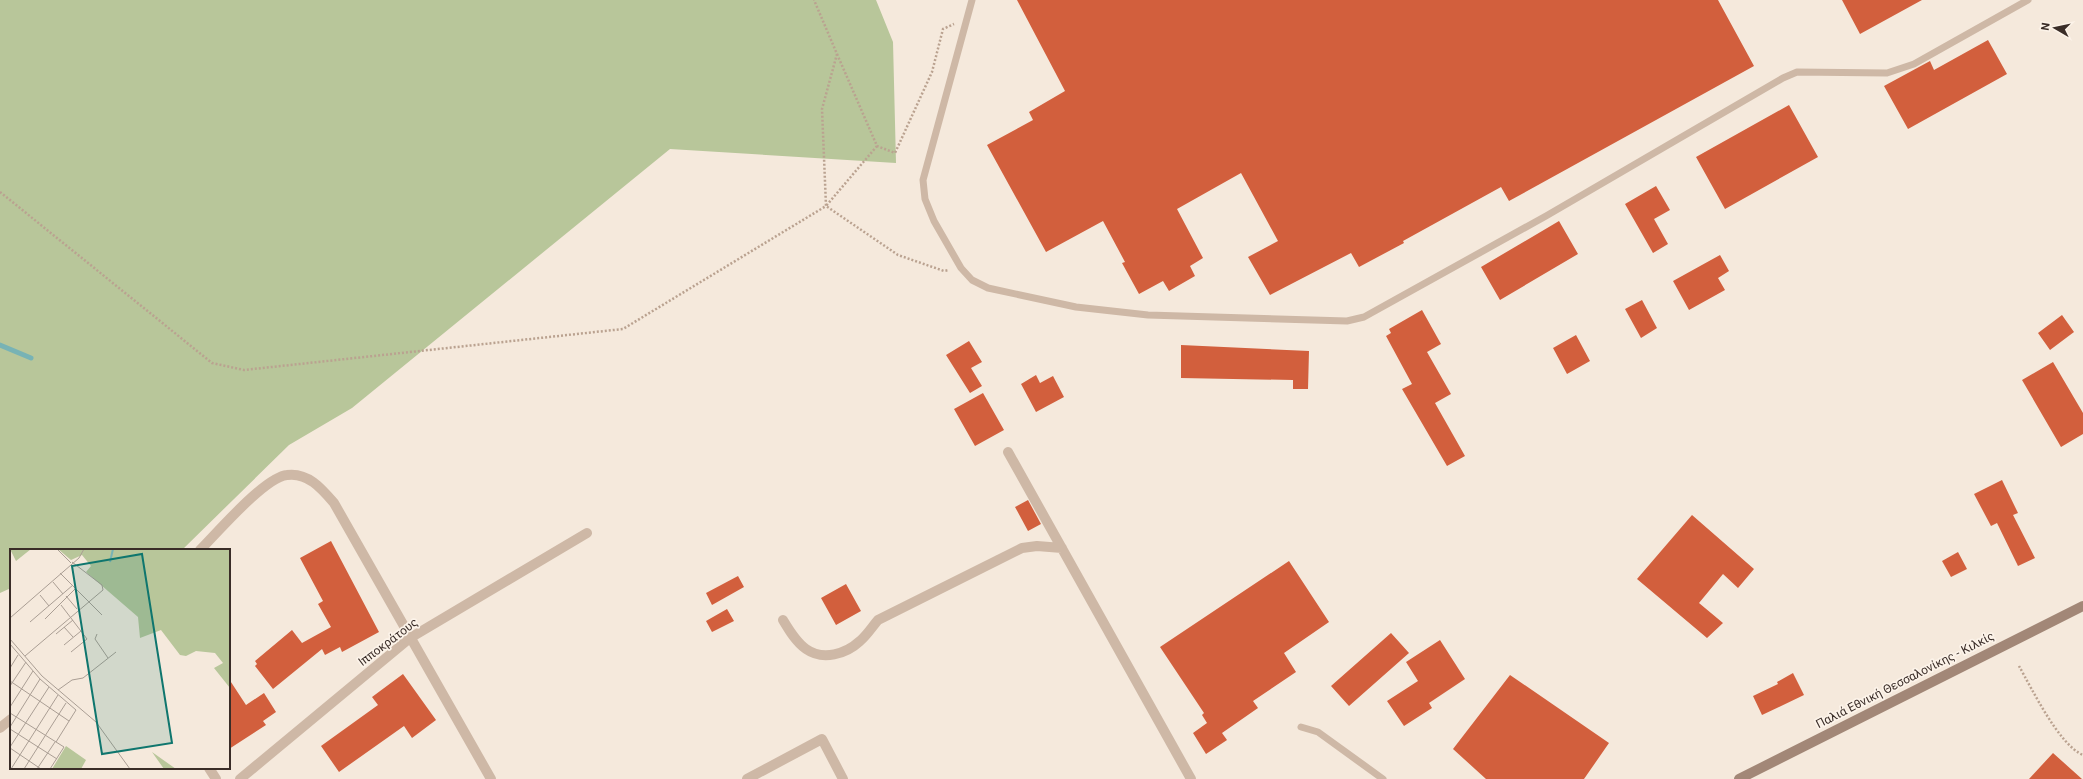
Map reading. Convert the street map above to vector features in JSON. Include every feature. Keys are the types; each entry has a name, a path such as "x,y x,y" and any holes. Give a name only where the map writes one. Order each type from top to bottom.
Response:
{"main road":[{"name":"Παλιά Εθνική Θεσσαλονίκης - Κιλκίς","path":"1739,779 2083,606"}],"street":[{"path":"1008,452 1190,779"},
{"path":"201,549 258,490 286,474 301,476 319,484 334,503 491,779"},
{"name":"Ιπποκράτους","path":"244,778 410,638 587,533"},
{"path":"783,620 806,650 822,655 836,655 851,648 861,640 878,620 1022,548 1037,546 1062,548"},
{"path":"0,728 10,720"},
{"path":"747,779 822,739 843,779"},
{"path":"210,769 216,779"}],"lane":[{"path":"972,0 923,180 924,199 934,221 961,268 972,280 988,288 1076,307 1148,315 1347,321 1364,317 1546,216 1783,78 1797,72 1887,73 1914,64 2028,0"},
{"path":"1301,727 1318,732 1383,779"}],"path":[{"path":"814,0 877,146 895,153 932,72 943,29 966,18"},
{"path":"826,206 822,109 837,54"},
{"path":"0,192 212,363 244,370 623,329 826,206 877,146"},
{"path":"826,206 898,255 944,271 961,268"},
{"path":"2019,666 2058,732 2076,752 2083,755"}],"green space":[{"path":"0,0 876,0 893,42 896,163 670,149 352,408 289,445 183,549 10,549 10,588 0,593"}],"building":[{"path":"1017,0 1718,0 1754,66 1509,201 1501,187 1359,267 1351,253 1270,295 1248,257 1278,241 1241,173 1177,209 1203,258 1190,266 1195,276 1169,291 1163,281 1139,294 1122,263 1125,262 1103,221 1046,252 987,145 1033,120 1029,112 1065,91"},
{"path":"1842,0 1922,0 1860,34"},
{"path":"1988,40 2007,74 1908,129 1884,86 1930,61 1934,70"},
{"path":"1789,105 1818,157 1725,209 1696,157"},
{"path":"1656,186 1670,210 1654,219 1668,244 1653,253 1625,204"},
{"path":"1559,221 1578,254 1500,300 1481,267"},
{"path":"1720,255 1729,271 1718,278 1725,290 1689,310 1673,281"},
{"path":"1642,300 1657,328 1641,338 1625,309"},
{"path":"1422,310 1441,344 1427,352 1451,394 1435,403 1465,456 1447,466 1402,389 1412,384 1386,336 1391,333 1389,329"},
{"path":"2062,315 2074,332 2050,350 2038,333"},
{"path":"1576,335 1590,361 1567,374 1553,348"},
{"path":"969,341 982,362 971,368 982,386 970,393 946,355"},
{"path":"1181,345 1309,351 1308,389 1293,389 1293,380 1181,378"},
{"path":"2053,362 2083,413 2083,434 2061,447 2022,380"},
{"path":"1036,375 1040,383 1053,376 1064,397 1036,412 1021,384"},
{"path":"983,393 1004,430 975,446 954,409"},
{"path":"2002,480 2018,513 2013,515 2035,558 2018,566 1997,523 1991,526 1974,494"},
{"path":"1028,500 1041,524 1028,531 1015,507"},
{"path":"1692,515 1754,569 1738,588 1723,574 1699,603 1723,623 1707,638 1637,579"},
{"path":"331,541 379,632 342,652 340,647 325,655 322,649 273,689 255,666 257,664 255,661 292,630 302,643 331,627 318,604 323,601 300,558"},
{"path":"1958,552 1967,569 1951,577 1942,561"},
{"path":"1289,561 1329,622 1284,653 1296,672 1253,701 1258,708 1222,733 1227,740 1206,754 1193,733 1207,723 1202,715 1204,713 1160,647"},
{"path":"738,576 744,587 712,605 706,593"},
{"path":"846,584 861,611 836,625 821,598"},
{"path":"727,609 734,621 712,632 706,621"},
{"path":"1391,633 1409,653 1349,706 1331,686"},
{"path":"1440,640 1465,679 1429,703 1432,708 1404,726 1387,701 1418,681 1406,662"},
{"path":"1793,673 1804,695 1762,715 1753,696 1778,684 1777,682"},
{"path":"403,674 436,720 412,738 404,726 339,772 321,746 378,705 372,697"},
{"path":"1510,675 1609,743 1584,779 1486,779 1453,749"},
{"path":"230,681 246,705 264,693 276,712 263,721 266,725 230,748"},
{"path":"2053,753 2082,779 2029,779"}],"waterway":[{"path":"0,345 31,358"}]}
